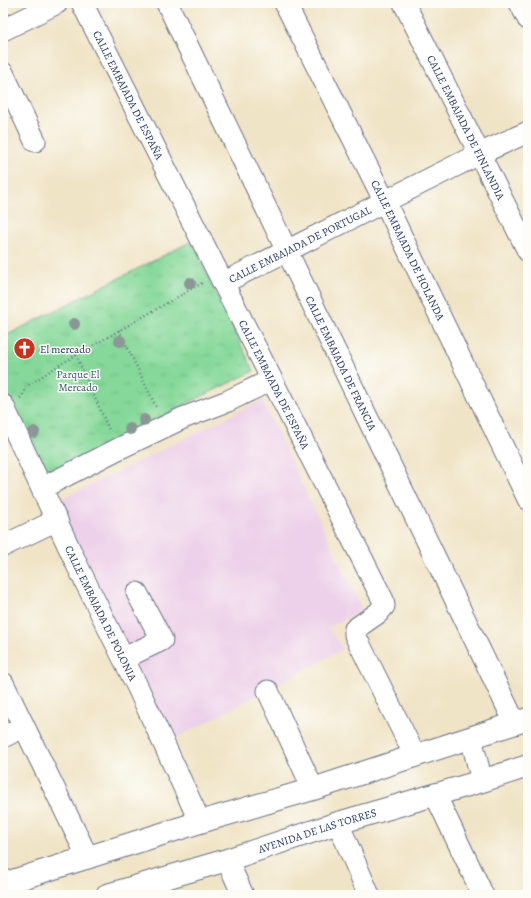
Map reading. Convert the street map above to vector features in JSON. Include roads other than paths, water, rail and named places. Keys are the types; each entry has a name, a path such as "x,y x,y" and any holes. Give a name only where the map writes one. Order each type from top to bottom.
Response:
{"main road":[{"path":"3,884 200,822 313,789 521,721"},
{"name":"AVENIDA DE LAS TORRES","path":"107,895 227,860 338,823 528,766"}],"street":[{"path":"3,30 57,3"},
{"name":"CALLE EMBAJADA DE ESPAÑA","path":"82,3 383,600 384,606 355,629 355,635 415,756"},
{"name":"CALLE EMBAJADA DE FRANCIA","path":"167,3 287,250 521,721"},
{"name":"CALLE EMBAJADA DE HOLANDA","path":"285,3 385,202 528,499"},
{"name":"CALLE EMBAJADA DE FINLANDIA","path":"404,3 528,252"},
{"path":"520,3 528,19"},
{"path":"3,73 36,141"},
{"name":"CALLE EMBAJADA DE PORTUGAL","path":"220,278 287,250 479,154 528,132"},
{"path":"42,488 183,418 228,401 272,380"},
{"name":"CALLE EMBAJADA DE POLONIA","path":"4,406 78,567 124,658 200,822"},
{"path":"3,546 57,520"},
{"path":"124,658 162,640 137,593"},
{"path":"3,683 23,727 88,858"},
{"path":"268,691 313,789"},
{"path":"3,737 23,727"},
{"path":"471,738 482,781"},
{"path":"435,794 483,895"},
{"path":"338,823 369,895"},
{"path":"227,860 243,895"}],"place":[{"name":"El mercado","path":"24,349"}],"park label":[{"name":"Parque El Mercado","path":"78,380"}]}
